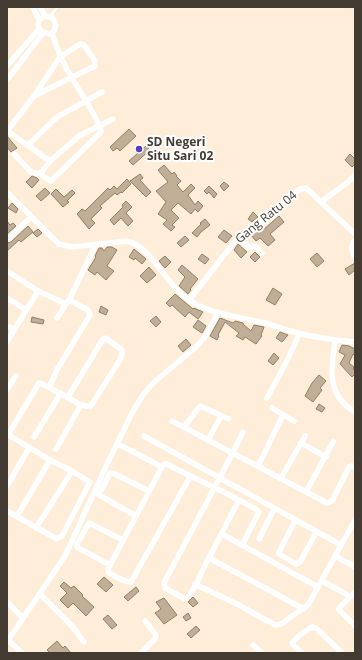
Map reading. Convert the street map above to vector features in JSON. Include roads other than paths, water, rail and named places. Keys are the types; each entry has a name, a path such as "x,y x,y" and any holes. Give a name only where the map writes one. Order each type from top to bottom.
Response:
{"street":[{"path":"7,80 41,31 40,20 33,7"},
{"path":"40,7 47,16 55,20 56,25 52,33"},
{"path":"40,20 47,16"},
{"path":"41,31 49,34 52,33"},
{"path":"7,66 41,31"},
{"path":"14,154 31,172 40,174 48,180 53,180 101,132 100,127 86,101 60,56 52,33"},
{"path":"34,96 71,77 93,68 96,61 82,44 60,56 34,96 8,130 50,161"},
{"path":"28,145 57,117 102,92"},
{"path":"40,174 50,161 79,136 100,127 113,119"},
{"path":"355,175 321,202 355,234"},
{"name":"Gang Ratu 04","path":"189,300 236,240 303,188 308,189 321,202"},
{"path":"7,192 59,244 72,247 127,241 133,242 153,260 176,289 189,300 205,309 268,324 299,334 334,341 355,342"},
{"path":"8,239 31,217"},
{"path":"236,240 242,240 249,248 255,246 262,253"},
{"path":"355,240 351,251 355,258"},
{"path":"57,318 67,302 96,244"},
{"path":"7,271 38,291 88,310 90,315 58,368 49,387"},
{"path":"7,342 38,291"},
{"path":"7,298 26,310"},
{"path":"22,653 8,641 65,556 133,410 153,383 196,347 204,338 218,313"},
{"path":"7,326 14,329"},
{"path":"267,398 288,359 299,334"},
{"path":"7,511 57,539 62,536 90,483 86,479 8,435 38,384 41,383 81,405 90,407 122,354 122,350 106,338 102,340 68,397"},
{"path":"334,341 332,360 333,386 336,394 341,400 348,408 355,412"},
{"path":"7,390 16,376"},
{"path":"34,438 61,394"},
{"path":"56,449 81,405"},
{"path":"184,427 200,406 229,419"},
{"path":"272,408 294,421"},
{"path":"258,466 284,415"},
{"path":"210,436 221,416"},
{"path":"172,421 327,503 330,503 349,467 355,467"},
{"path":"239,500 196,584 188,596 183,599 165,588 164,583 243,432"},
{"path":"144,436 316,533 341,545"},
{"path":"282,478 305,436"},
{"path":"306,492 333,442"},
{"path":"301,443 326,457"},
{"path":"118,444 162,467"},
{"path":"7,486 29,448"},
{"path":"17,516 50,460"},
{"path":"190,477 131,582 109,573 108,569 110,565 164,464 167,464 190,477 239,500 259,512 242,545"},
{"path":"36,528 72,471"},
{"path":"136,516 100,495 110,473 149,491"},
{"path":"259,539 274,509"},
{"path":"196,584 275,625 281,624 308,605 355,520"},
{"path":"295,521 279,554 296,564 300,562 316,533"},
{"path":"110,565 77,547 80,538 89,523 123,540"},
{"path":"222,534 318,587"},
{"path":"335,556 355,567"},
{"path":"208,558 304,609"},
{"path":"322,581 346,594"},
{"path":"355,592 339,608 355,626"},
{"path":"40,594 72,626 84,642"},
{"path":"7,602 24,618"},
{"path":"141,653 155,639 156,635 145,622"},
{"path":"302,653 292,643 301,634 312,627 316,628 342,653"},
{"path":"253,645 262,653"}],"lane":[{"path":"47,16 58,7"}],"place":[{"name":"SD Negeri Situ Sari 02","path":"139,149"}]}
